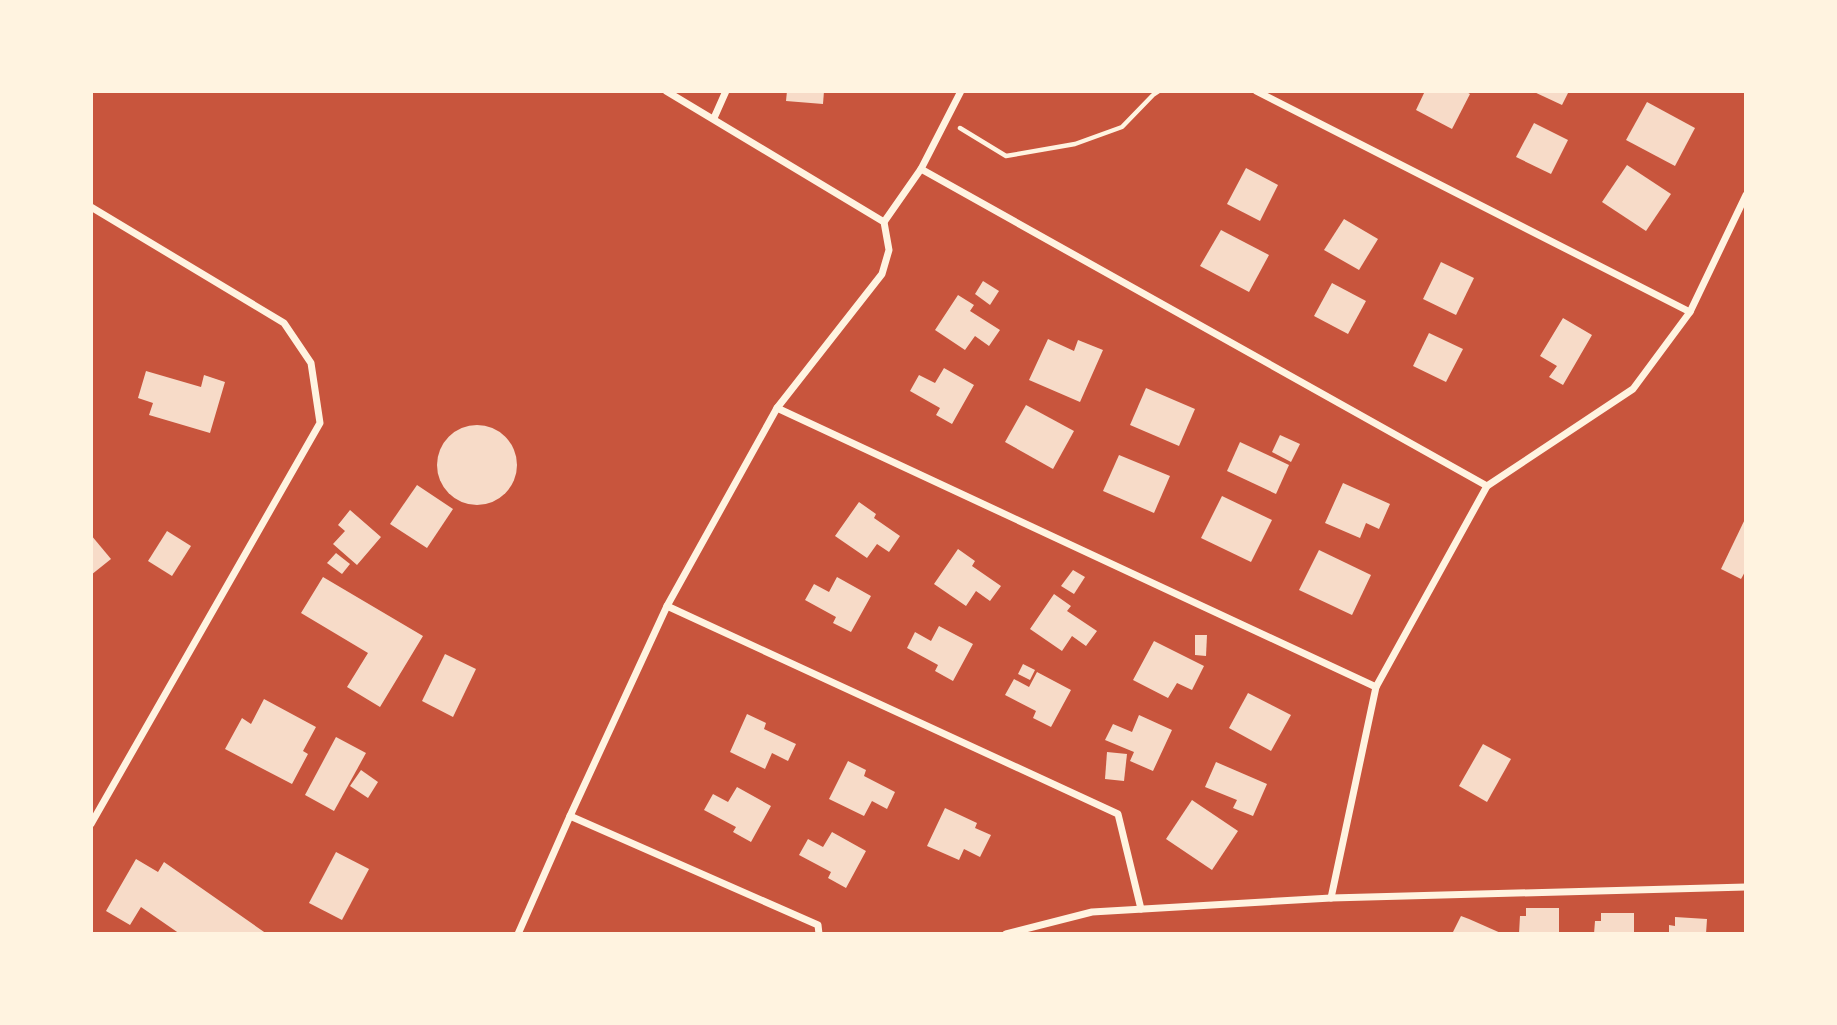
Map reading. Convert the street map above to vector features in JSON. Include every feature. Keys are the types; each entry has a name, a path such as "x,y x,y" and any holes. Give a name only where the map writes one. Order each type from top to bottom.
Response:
{"street":[{"path":"666,91 884,222"},
{"path":"714,118 726,91"},
{"path":"518,934 667,606 777,408 882,274 889,250 884,222 921,169 961,91"},
{"path":"1256,91 1690,312"},
{"path":"921,169 1487,486"},
{"path":"1331,898 1376,687 1487,486 1633,389 1690,312 1746,195"},
{"path":"91,207 284,323 310,363 320,423 91,824"},
{"path":"777,408 1376,687"},
{"path":"667,606 1118,814 1142,909"},
{"path":"570,816 818,925 820,934"},
{"path":"1006,934 1092,912 1331,898 1746,887"}],"path":[{"path":"948,120 1006,156 1075,144 1122,127 1158,91"}],"building":[{"path":"787,91 824,91 823,104 786,101"},
{"path":"1425,91 1465,91 1470,94 1452,129 1416,110"},
{"path":"1532,91 1569,91 1562,105"},
{"path":"1647,102 1695,128 1675,166 1626,140"},
{"path":"1534,123 1568,140 1551,174 1516,157"},
{"path":"1627,165 1671,194 1646,231 1602,202"},
{"path":"1246,168 1278,185 1260,221 1227,204"},
{"path":"1344,219 1378,239 1359,270 1324,250"},
{"path":"1221,230 1269,255 1249,292 1200,266"},
{"path":"1441,262 1474,278 1456,315 1423,299"},
{"path":"983,281 999,291 990,305 975,294"},
{"path":"1332,283 1366,301 1348,334 1314,316"},
{"path":"958,295 974,305 970,311 1000,330 989,346 975,336 965,350 935,330"},
{"path":"1563,318 1592,335 1563,385 1549,377 1557,366 1540,356"},
{"path":"1429,333 1463,349 1446,382 1413,366"},
{"path":"1048,339 1074,351 1078,340 1103,350 1080,402 1029,380"},
{"path":"944,368 974,385 952,424 936,415 940,408 910,391 919,375 935,383"},
{"path":"146,371 201,387 204,375 225,382 210,433 149,415 153,403 138,398"},
{"path":"1146,388 1195,409 1179,446 1130,425"},
{"path":"1026,405 1074,431 1053,469 1005,442"},
{"path":"477,425 492,428 505,437 514,450 517,465 514,480 505,493 492,502 477,505 462,502 449,493 440,480 437,465 440,450 449,437 462,428"},
{"path":"1280,435 1300,444 1291,462 1272,452"},
{"path":"1240,442 1289,465 1276,494 1227,471"},
{"path":"1119,455 1170,476 1154,513 1103,491"},
{"path":"1343,483 1390,504 1379,529 1366,523 1360,538 1325,523"},
{"path":"417,485 453,509 427,548 390,524"},
{"path":"1222,496 1272,520 1251,562 1201,538"},
{"path":"859,502 876,514 874,518 900,536 889,552 877,544 867,558 835,536"},
{"path":"350,510 381,537 357,565 333,544 345,531 338,525"},
{"path":"1746,517 1746,570 1741,579 1721,569"},
{"path":"167,531 191,546 172,576 148,561"},
{"path":"91,535 111,559 91,575"},
{"path":"958,549 975,561 972,566 1001,586 990,601 976,591 966,606 934,584"},
{"path":"1319,550 1371,575 1352,615 1299,590"},
{"path":"336,553 350,564 342,574 327,563"},
{"path":"1073,570 1085,577 1074,594 1061,586"},
{"path":"323,577 423,636 380,707 347,687 368,653 301,613"},
{"path":"837,577 871,596 851,632 833,623 836,617 805,600 814,584 829,592"},
{"path":"1054,594 1071,606 1067,611 1097,631 1086,646 1072,636 1062,651 1030,629"},
{"path":"939,626 973,644 953,681 935,671 938,665 907,648 915,632 931,641"},
{"path":"1195,635 1207,635 1206,656 1195,655"},
{"path":"1154,641 1204,666 1192,690 1177,683 1168,698 1133,680"},
{"path":"445,654 476,669 453,717 422,701"},
{"path":"1023,664 1035,670 1030,680 1018,674"},
{"path":"1037,672 1071,690 1051,727 1033,718 1036,711 1005,695 1014,679 1029,687"},
{"path":"1248,693 1291,715 1271,751 1229,728"},
{"path":"264,699 316,727 303,751 308,754 292,784 225,749 242,718 251,724"},
{"path":"747,714 766,723 764,729 796,744 788,761 772,753 765,769 730,752"},
{"path":"1139,715 1172,730 1153,771 1130,761 1134,752 1105,740 1113,724 1132,732"},
{"path":"336,737 366,753 334,811 305,795"},
{"path":"1483,744 1511,759 1487,802 1459,786"},
{"path":"1107,752 1127,754 1124,781 1105,779"},
{"path":"848,761 866,770 864,776 895,792 887,809 872,801 864,816 829,799"},
{"path":"1216,762 1267,784 1253,816 1233,808 1237,800 1205,787"},
{"path":"361,770 378,782 368,798 350,786"},
{"path":"737,787 771,806 751,842 733,832 736,827 704,810 713,794 728,802"},
{"path":"1192,800 1238,831 1212,870 1166,839"},
{"path":"945,808 977,823 975,828 991,835 980,857 964,849 959,860 927,846"},
{"path":"832,832 866,851 846,888 828,878 831,872 799,855 808,839 823,847"},
{"path":"336,852 369,869 342,920 309,903"},
{"path":"136,859 158,872 164,862 267,934 180,934 141,907 130,925 106,911"},
{"path":"1526,908 1559,908 1559,934 1519,934 1520,916 1526,916"},
{"path":"1601,913 1634,913 1634,934 1594,934 1595,921 1601,921"},
{"path":"1461,916 1469,919 1503,934 1452,934"},
{"path":"1675,917 1707,919 1706,934 1669,934 1669,925 1675,926"}]}
